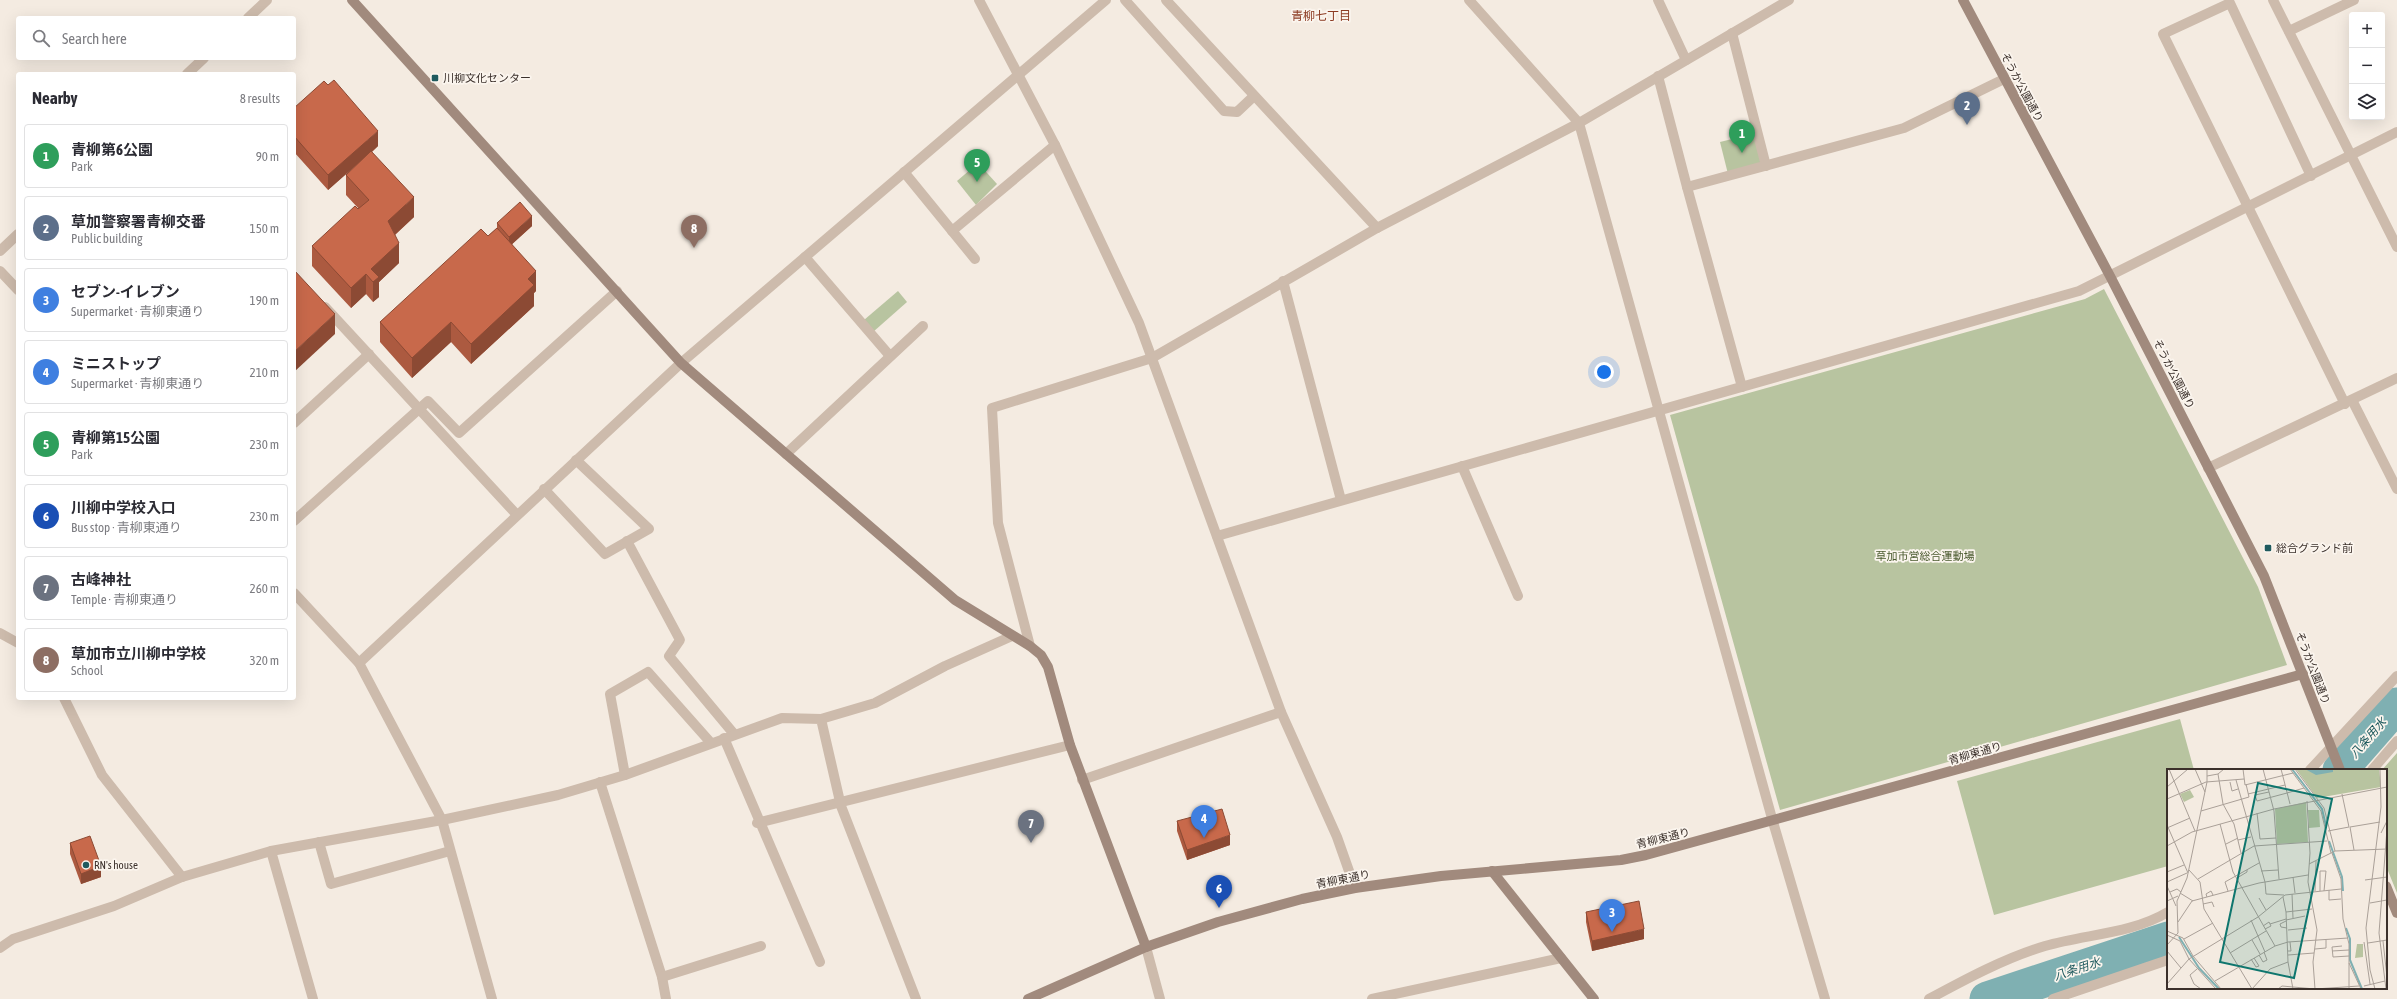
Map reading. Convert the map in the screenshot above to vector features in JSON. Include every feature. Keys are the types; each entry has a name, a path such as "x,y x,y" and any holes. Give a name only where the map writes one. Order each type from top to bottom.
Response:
{"street":[{"path":"250,16 267,0"},
{"path":"352,0 681,363 955,600 1030,646 1041,655 1048,667 1070,745 1082,780 1146,947 1160,999"},
{"path":"979,0 1055,146 1124,290 1152,358 1281,712 1337,837 1355,888"},
{"path":"359,663 681,363 904,172 1019,76 1106,0"},
{"path":"1125,0 1224,111 1237,112 1254,96"},
{"path":"1166,0 1377,228"},
{"path":"1469,0 1579,123 1660,409 1773,822 1825,999"},
{"path":"1658,0 1686,60"},
{"path":"1030,646 998,524 992,408 1152,358 1377,228 1579,123 1789,0"},
{"name":"そうか公園通り","path":"1963,0 2110,276 2264,576 2340,769"},
{"path":"2273,0 2397,248"},
{"path":"2289,30 2354,0"},
{"path":"2311,176 2230,3 2163,34 2248,207 2348,402 2397,488"},
{"path":"1732,34 1766,166"},
{"path":"188,72 202,60"},
{"path":"1658,76 1742,387"},
{"path":"1687,187 1904,128 2004,79"},
{"path":"1217,536 2079,291 2397,132"},
{"path":"952,231 1055,146"},
{"path":"904,172 975,259"},
{"path":"0,251 16,236"},
{"path":"805,257 890,356"},
{"path":"0,271 16,288"},
{"path":"1283,281 1341,500"},
{"path":"296,519 428,401 459,433 617,292"},
{"path":"315,296 517,515"},
{"path":"786,454 923,326"},
{"path":"296,420 369,354"},
{"path":"2208,468 2397,378"},
{"path":"544,489 605,554 649,529 576,460"},
{"path":"1462,466 1518,596"},
{"path":"627,541 680,640 669,656 729,736 759,823 820,962"},
{"path":"296,595 359,663 442,820 492,999"},
{"path":"0,633 16,642"},
{"path":"0,948 13,939 114,906 182,877 271,851 442,820 558,795 626,775 711,742 782,718 821,718 875,703 945,666 1012,636"},
{"path":"626,775 610,694 648,672 711,742"},
{"name":"青柳東通り","path":"1028,999 1146,947 1258,910 1355,888 1492,871 1621,860 1773,822 2303,674"},
{"path":"2311,769 2333,749 2397,676"},
{"path":"65,700 102,776 182,877"},
{"path":"1082,780 1281,712"},
{"path":"821,718 840,802 916,999"},
{"path":"2373,769 2397,742"},
{"path":"759,823 1070,745"},
{"path":"600,782 662,977 666,999"},
{"path":"319,842 331,884 450,851"},
{"path":"271,851 314,999"},
{"path":"1492,871 1594,999"},
{"path":"2387,888 2397,913"},
{"path":"1929,999 1975,974 2045,946 2150,923 2167,913"},
{"path":"662,977 761,946"},
{"path":"1372,999 1561,958"},
{"path":"2053,999 2167,960"}],"green space":[{"path":"1756,133 1764,164 1728,174 1720,142"},
{"path":"978,163 997,184 976,205 957,181"},
{"name":"草加市営総合運動場","path":"2104,289 2258,587 2287,665 1780,810 1670,415 2085,299"},
{"path":"898,291 907,302 873,332 864,320"},
{"path":"2180,719 2194,769 2167,769 2167,866 1994,915 1957,781"},
{"path":"2397,753 2397,893 2387,868 2387,769 2383,769"}],"building":[{"path":"334,80 378,131 328,175 296,138 296,106 324,81 328,85"},
{"path":"371,151 414,197 388,221 399,243 371,269 379,277 373,282 366,274 351,288 312,246 355,206 358,209 369,200 346,175"},
{"path":"520,202 532,216 509,237 497,223"},
{"path":"497,228 536,271 528,279 534,285 471,344 451,322 412,358 380,322 481,229 488,236"},
{"path":"296,272 335,314 296,350"},
{"path":"1222,809 1230,835 1187,850 1177,821"},
{"path":"90,836 101,866 81,874 70,843"},
{"path":"1639,901 1644,929 1592,941 1586,912"}],"waterway":[{"name":"八条用水","path":"2341,769 2397,705"},
{"name":"八条用水","path":"1987,999 2167,939"}],"place":[{"name":"川柳文化センター","path":"435,78"},
{"name":"草加警察署青柳交番","path":"1967,125"},
{"name":"青柳第6公園","path":"1742,153"},
{"name":"青柳第15公園","path":"977,182"},
{"name":"草加市立川柳中学校","path":"694,248"},
{"name":"総合グランド前","path":"2268,548"},
{"name":"ミニストップ","path":"1204,838"},
{"name":"古峰神社","path":"1031,843"},
{"name":"RN's house","path":"86,865"},
{"name":"川柳中学校入口","path":"1219,908"},
{"name":"セブン-イレブン","path":"1612,932"}],"district":[{"name":"青柳七丁目","path":"1321,16"}]}
